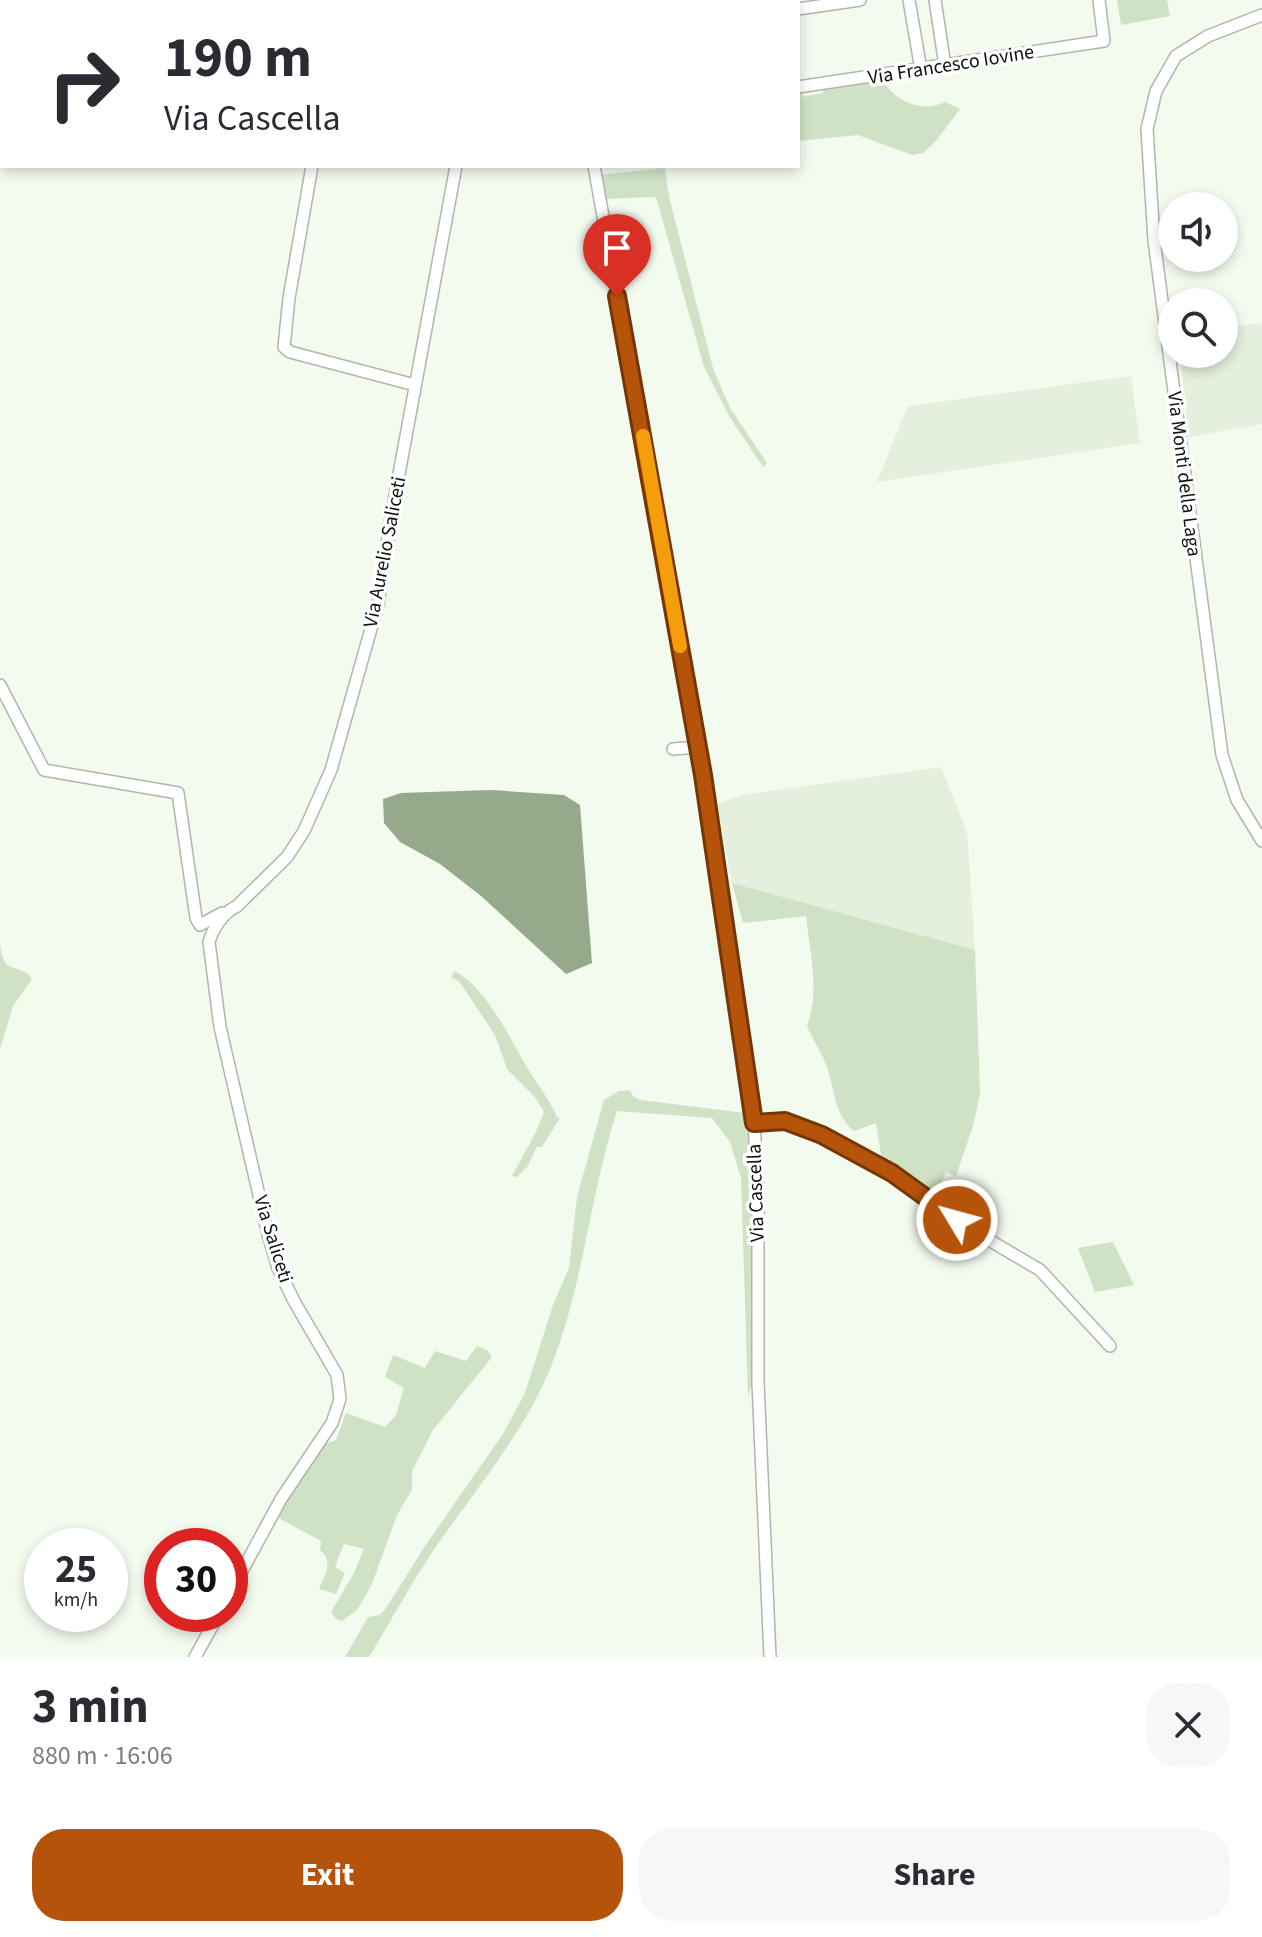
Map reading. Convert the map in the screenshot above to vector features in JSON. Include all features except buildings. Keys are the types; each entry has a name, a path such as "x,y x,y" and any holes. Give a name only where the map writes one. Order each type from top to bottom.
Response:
{"street":[{"path":"800,9 860,0"},
{"path":"909,0 921,70"},
{"path":"935,0 945,66"},
{"name":"Via Francesco Iovine","path":"800,87 1104,41 1099,0"},
{"name":"Via Monti della Laga","path":"1262,15 1208,36 1176,56 1165,70 1153,97 1147,138 1154,240 1222,755 1237,800 1262,841"},
{"path":"312,168 289,298 284,347 290,352 415,385"},
{"name":"Via Aurelio Saliceti","path":"237,906 287,857 304,831 331,770 378,604 456,168"},
{"name":"Via Cascella","path":"594,168 698,747 754,1123 758,1189 758,1383 770,1657"},
{"path":"0,685 44,770 178,793 196,918 200,925 206,924 237,906"},
{"path":"673,749 698,747"},
{"name":"Via Saliceti","path":"237,906 222,918 209,942 220,1027 278,1268 337,1375 341,1388 332,1423 288,1488 248,1560"},
{"path":"754,1123 777,1121 797,1124 892,1173 967,1227 1040,1270 1110,1346"},
{"path":"195,1657 209,1632"}],"shaded area":[{"path":"1117,0 1167,0 1170,16 1121,25"},
{"path":"881,78 893,93 908,103 927,106 945,102 960,109 923,153 912,155 858,135 800,141 800,90 803,97 823,93 822,87"},
{"path":"665,168 669,197 713,368 730,408 767,463 763,467 729,416 704,367 656,197 605,199 599,175"},
{"path":"1262,323 1262,424 1189,437 1182,368 1238,368 1238,326"},
{"path":"1131,376 1140,443 877,482 908,406"},
{"path":"941,767 967,832 975,950 732,883 717,804 742,795"},
{"path":"491,790 564,795 580,805 592,963 566,974 481,896 440,864 400,842 384,823 383,799 401,793"},
{"path":"732,883 975,950 980,1094 956,1176 946,1172 934,1200 883,1167 876,1123 854,1131 842,1117 827,1067 807,1026 813,986 806,916 743,923"},
{"path":"0,943 8,965 32,979 13,1006 0,1049"},
{"path":"454,971 477,988 487,1001 560,1118 542,1147 537,1147 527,1167 517,1177 512,1176 544,1112 535,1097 507,1069 495,1035 459,981 451,977"},
{"path":"630,1090 640,1100 745,1113 750,1149 753,1382 748,1396 741,1178 730,1142 712,1118 617,1111 572,1302 542,1388 499,1459 426,1561 369,1657 345,1657 368,1617 380,1615 386,1608 503,1434 525,1393 553,1305 569,1268 577,1197 604,1100 619,1091"},
{"path":"1113,1242 1134,1285 1095,1292 1078,1248"},
{"path":"477,1346 487,1350 492,1357 433,1430 412,1471 412,1490 397,1515 372,1584 357,1610 342,1621 336,1619 331,1612 364,1549 344,1544 335,1567 345,1573 336,1594 319,1589 327,1564 320,1550 321,1541 273,1515 321,1445 336,1440 346,1413 385,1427 396,1415 404,1388 385,1377 393,1355 425,1368 435,1351 466,1361"}],"slow traffic":[{"path":"643,436 680,646"}],"route":[{"path":"617,296 703,775 754,1123 785,1121 822,1135 892,1173 957,1220"}]}
